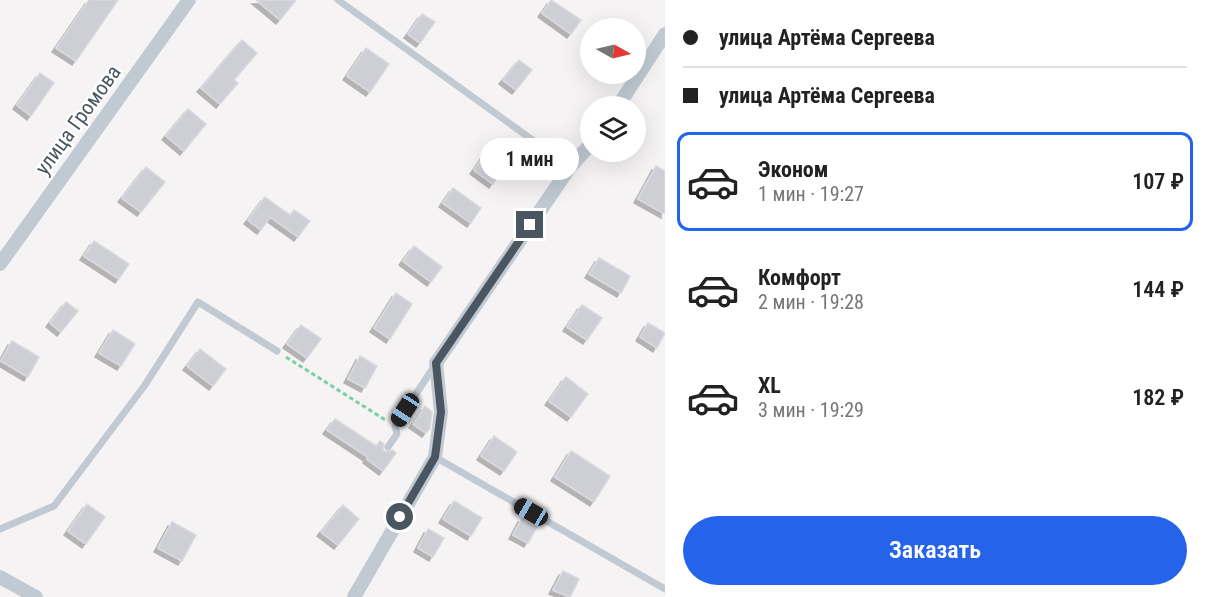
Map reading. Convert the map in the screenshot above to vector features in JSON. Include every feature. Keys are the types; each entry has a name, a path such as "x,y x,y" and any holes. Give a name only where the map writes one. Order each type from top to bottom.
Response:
{"street":[{"name":"улица Громова","path":"0,264 189,0"},
{"path":"625,96 665,34"},
{"path":"354,597 435,457 441,412 436,363 570,167 580,156"},
{"path":"0,577 36,597"}],"lane":[{"path":"338,0 570,167"},
{"path":"0,529 54,506 145,384 198,302 277,351"},
{"path":"388,447 397,434 395,426 436,363"},
{"path":"435,457 665,589"}],"path":[{"path":"277,351 395,426"}],"building":[{"path":"89,0 118,0 76,61 56,48"},
{"path":"256,0 296,0 280,20"},
{"path":"551,0 580,21 571,34 542,13"},
{"path":"422,14 435,22 420,43 408,34"},
{"path":"242,40 257,53 234,80 238,83 220,104 201,88"},
{"path":"366,48 389,64 370,92 347,76"},
{"path":"519,60 532,70 516,90 503,80"},
{"path":"40,73 54,83 31,116 17,105"},
{"path":"188,109 206,124 184,151 166,136"},
{"path":"490,147 509,160 493,184 474,170"},
{"path":"656,166 665,171 665,214 638,199"},
{"path":"146,167 165,182 141,212 122,198"},
{"path":"453,188 481,208 471,223 443,203"},
{"path":"265,197 290,215 294,210 310,221 298,237 270,217 261,230 248,220"},
{"path":"94,241 129,264 119,279 84,256"},
{"path":"414,246 442,267 431,282 403,261"},
{"path":"599,258 630,276 621,293 589,274"},
{"path":"396,293 412,304 390,339 374,328"},
{"path":"66,302 78,311 61,332 50,323"},
{"path":"582,305 602,318 587,340 567,327"},
{"path":"648,323 665,333 657,348 640,337"},
{"path":"301,325 321,339 307,358 287,344"},
{"path":"113,330 135,344 121,366 99,353"},
{"path":"12,341 39,357 28,377 1,361"},
{"path":"200,349 226,369 213,386 187,366"},
{"path":"360,356 377,366 365,388 348,379"},
{"path":"566,377 588,394 571,417 549,401"},
{"path":"425,406 432,412 430,428 426,433 413,424"},
{"path":"335,419 376,446 380,441 384,444 385,452 393,450 396,453 383,471 367,459 368,457 327,430"},
{"path":"494,436 517,452 504,471 481,456"},
{"path":"571,451 610,476 594,502 555,477"},
{"path":"454,501 482,518 471,536 443,519"},
{"path":"87,504 105,517 86,544 68,531"},
{"path":"343,505 359,519 338,545 321,532"},
{"path":"522,518 537,527 528,543 513,535"},
{"path":"172,522 196,535 182,561 158,548"},
{"path":"428,529 444,538 433,557 418,548"},
{"path":"563,571 579,579 570,597 553,590"}],"route":[{"path":"400,517 435,457 441,412 436,363 530,225"}]}
